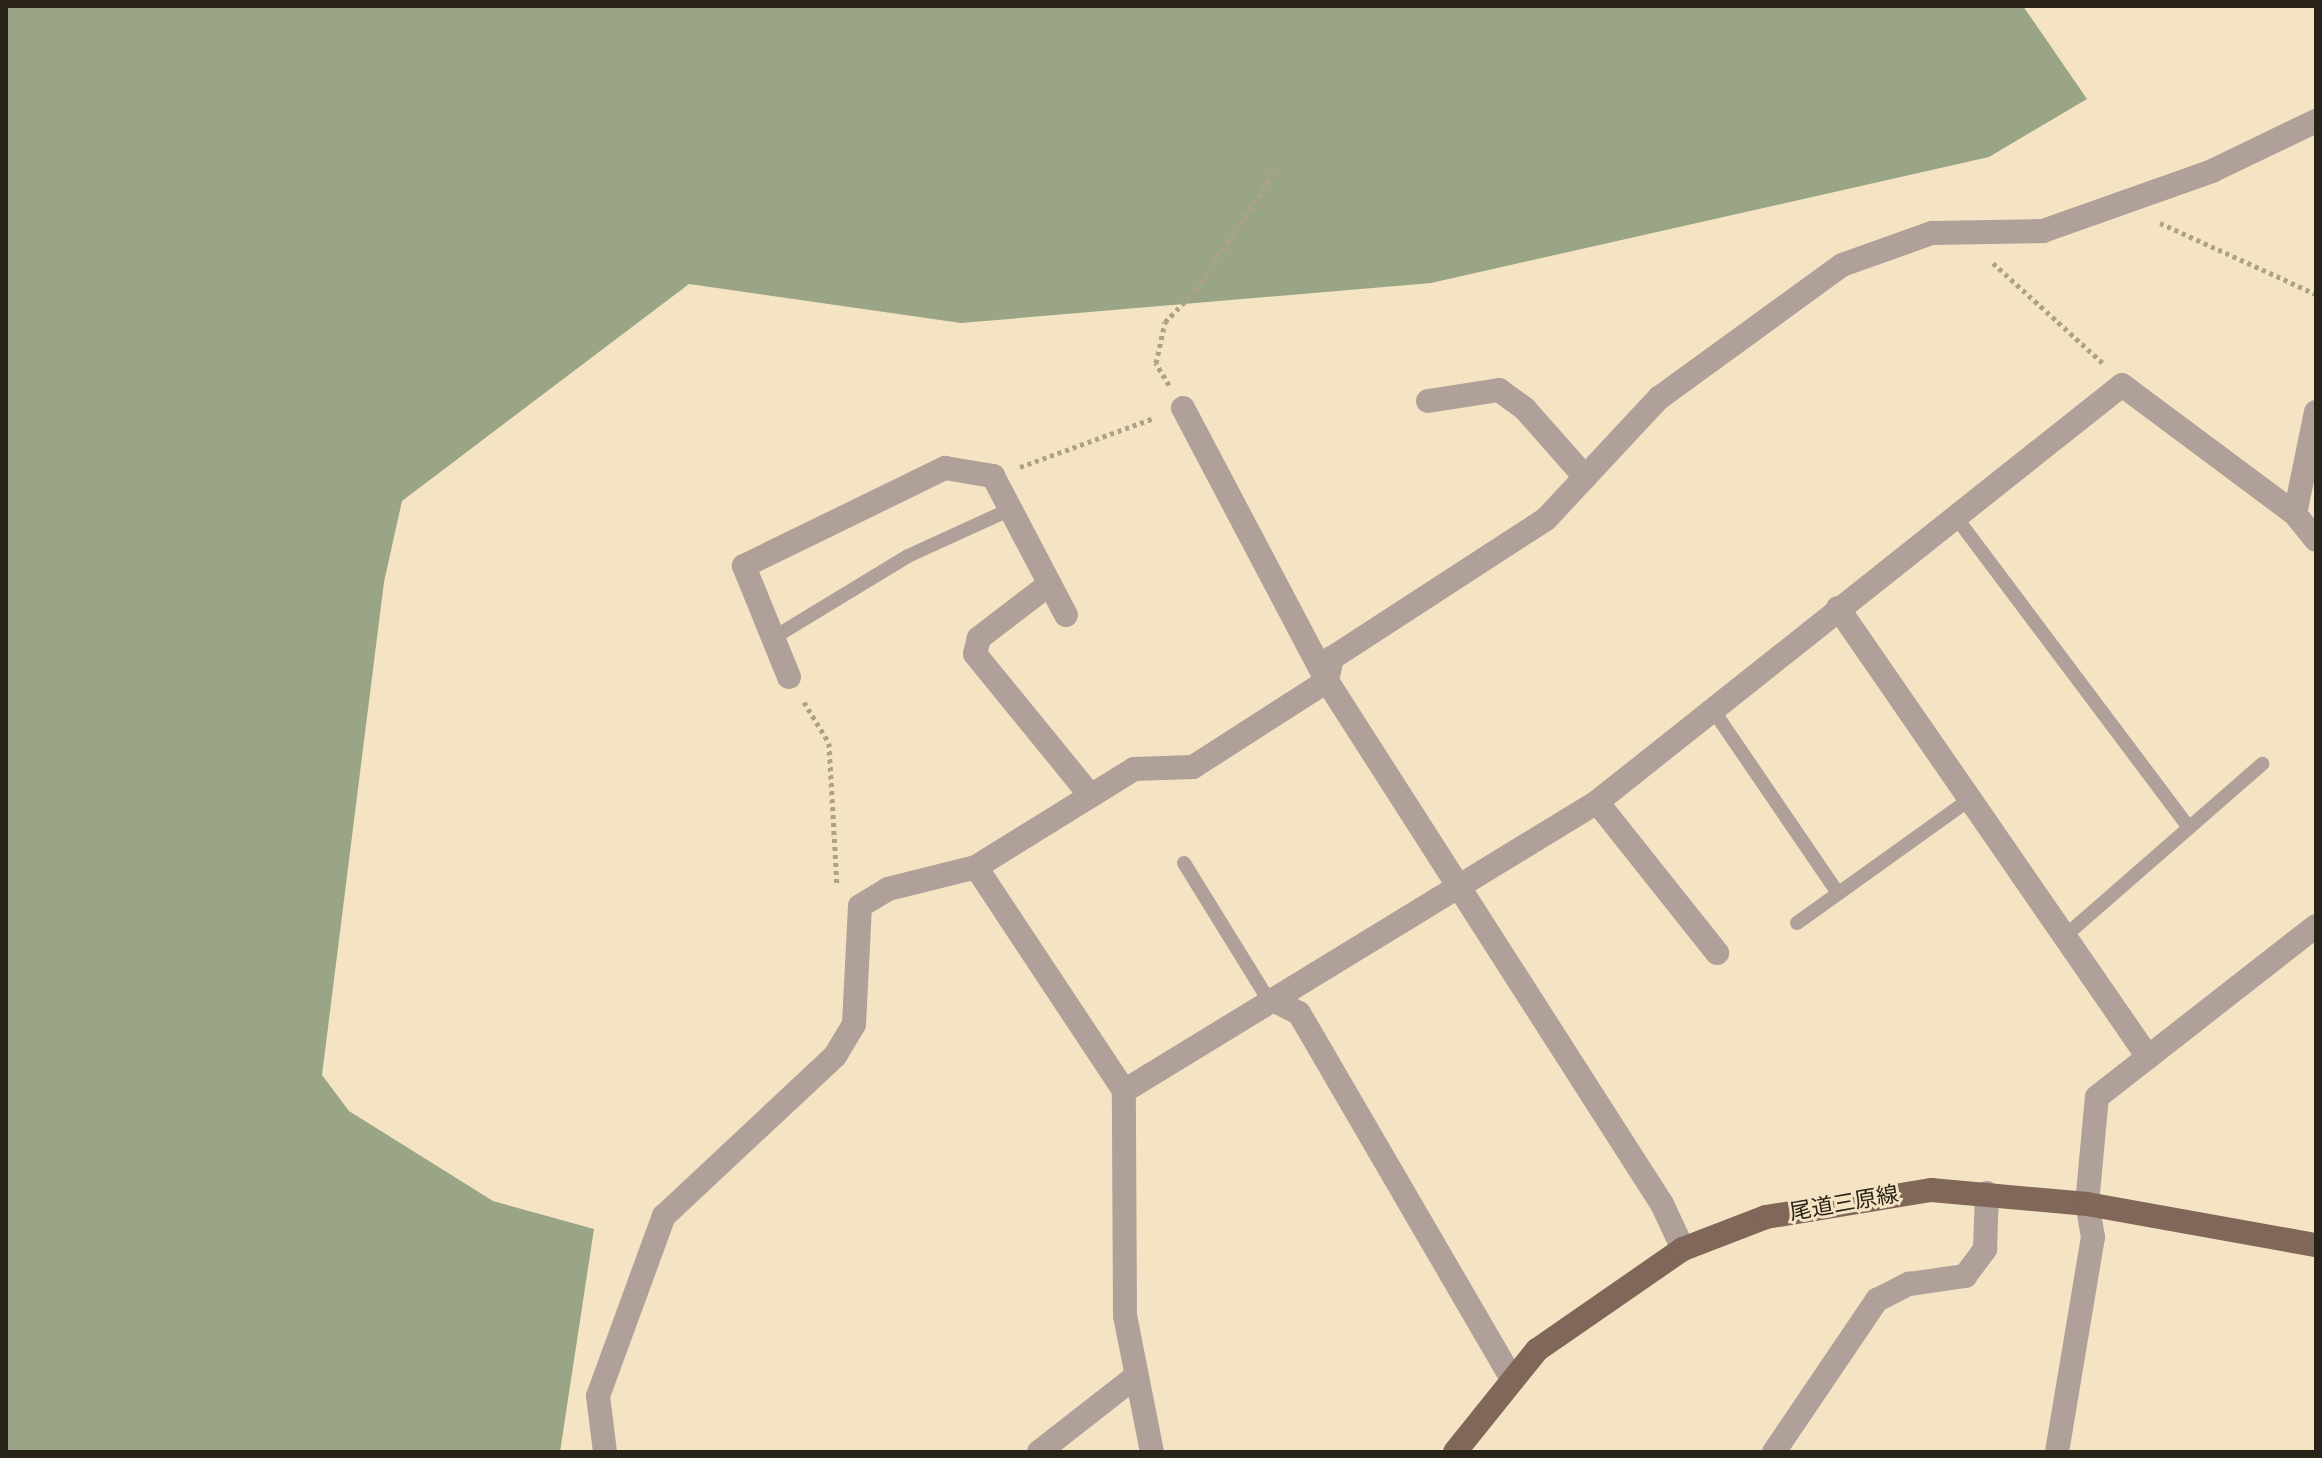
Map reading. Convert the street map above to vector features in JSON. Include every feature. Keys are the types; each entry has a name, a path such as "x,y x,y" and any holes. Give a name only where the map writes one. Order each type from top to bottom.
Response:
{"main road":[{"name":"尾道三原線","path":"1455,1452 1510,1376 1683,1249 1766,1217 1848,1199 1987,1193 2087,1204 2316,1245"}],"street":[{"path":"605,1452 598,1396 664,1216 835,1056 854,1024 860,906 888,889 976,867 1134,769 1193,767 1327,681 1332,658 1546,519 1659,398 1789,297 1891,242 1976,233 2043,231 2212,171 2316,121"},
{"path":"1124,1091 1279,1003 1462,891 1597,802 1711,707 2122,385 2295,514 2316,540"},
{"path":"1428,401 1499,390 1525,409 1585,477"},
{"path":"1183,408 1327,681 1662,1204 1683,1249"},
{"path":"2295,514 2316,412"},
{"path":"789,677 744,566 945,468 993,476 1047,586 1066,615"},
{"path":"1047,586 979,638 975,654 1091,796"},
{"path":"1838,608 2148,1057"},
{"path":"1597,802 1717,953"},
{"path":"976,867 1124,1091 1125,1316 1152,1452"},
{"path":"2057,1452 2093,1237 2087,1204 2097,1097 2316,926"},
{"path":"1279,1003 1299,1013 1510,1376"},
{"path":"1774,1452 1877,1300 1909,1284 1965,1276 1985,1249 1987,1193"},
{"path":"1039,1452 1135,1377"}],"lane":[{"path":"773,638 908,556 1009,510"},
{"path":"1955,516 2189,828"},
{"path":"1711,707 1838,893"},
{"path":"2065,936 2262,764"},
{"path":"1797,923 1970,799"},
{"path":"1184,863 1266,996 1279,1003"}],"path":[{"path":"993,476 1183,408 1156,363 1165,322 1196,290 1277,168"},
{"path":"2118,204 2316,294"},
{"path":"1976,233 2013,289 2084,338 2122,385"},
{"path":"789,677 829,743 840,933 857,933"}],"green space":[{"path":"6,6 2023,6 2087,99 1989,157 1431,283 961,323 689,284 402,501 384,582 322,1075 349,1111 493,1201 594,1229 560,1452 6,1452"}]}
